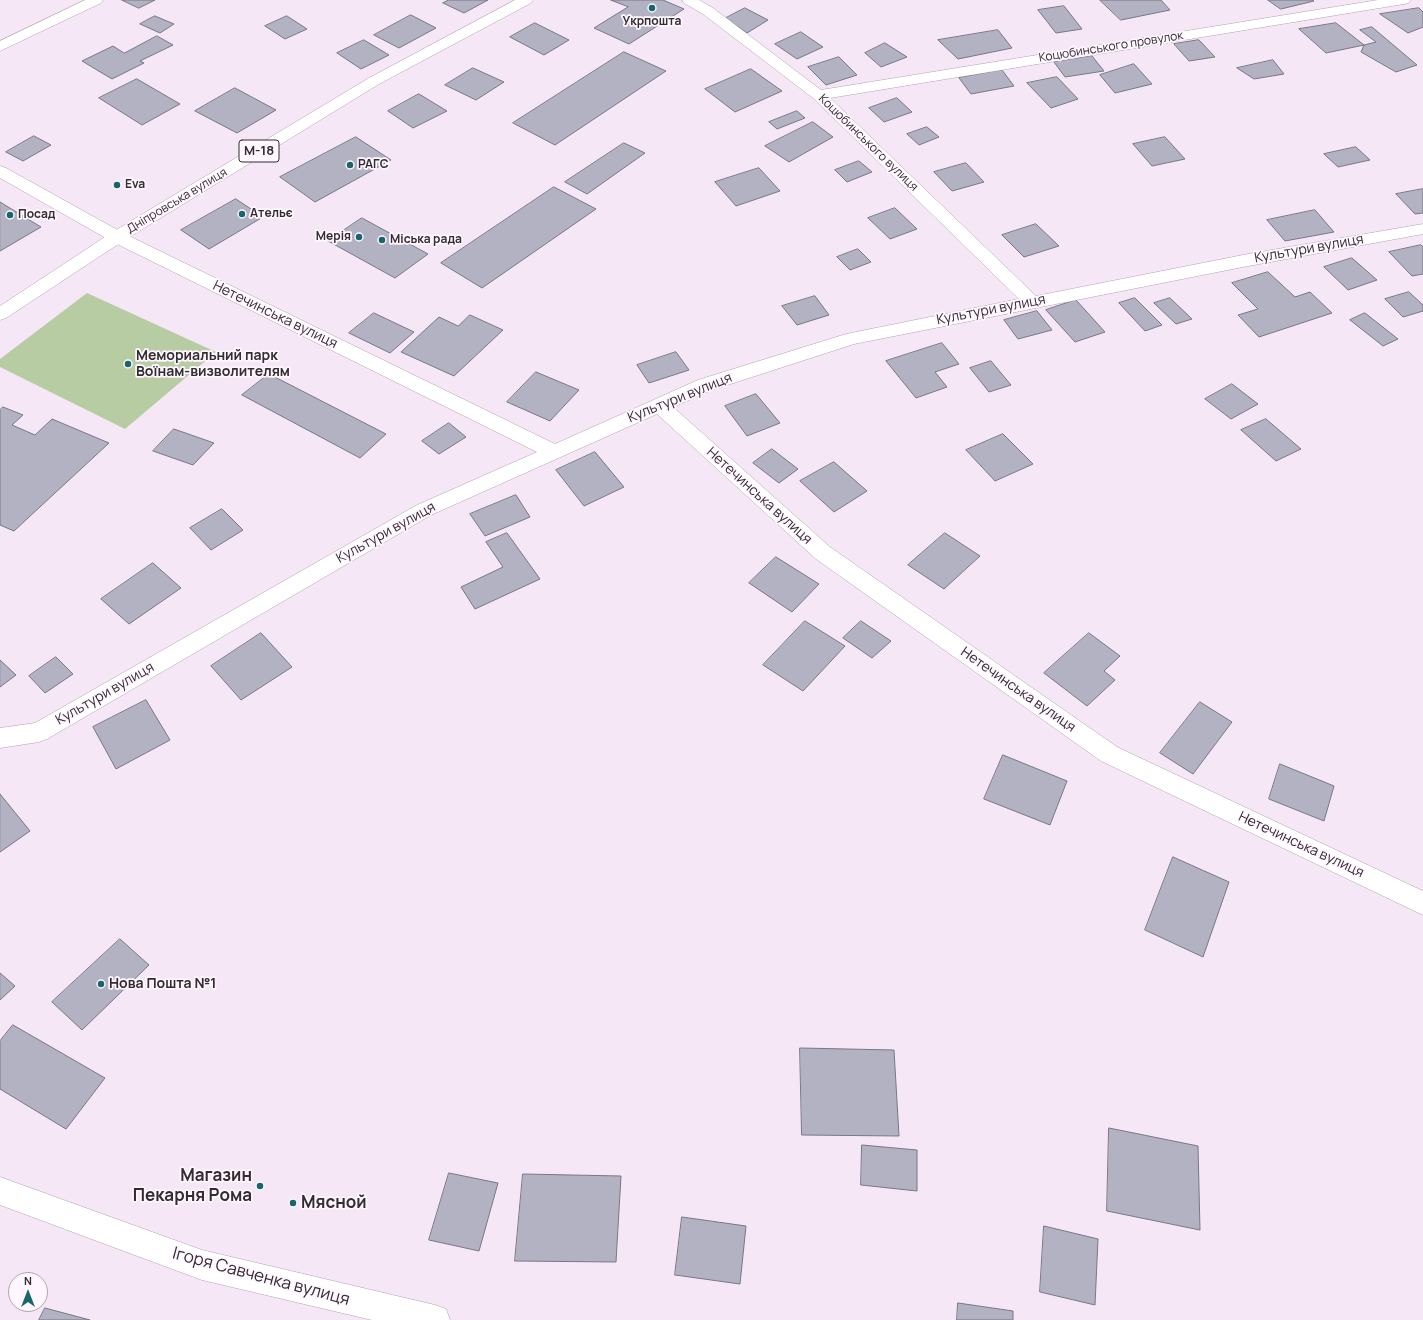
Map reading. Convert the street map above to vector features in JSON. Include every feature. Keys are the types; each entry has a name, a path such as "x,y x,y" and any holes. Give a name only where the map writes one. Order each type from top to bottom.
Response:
{"main road":[{"path":"0,46 96,0"},
{"name":"Дніпровська вулиця","path":"0,314 117,237 374,81 526,0"},
{"name":"Коцюбинського вулиця","path":"690,0 708,11 818,95 1032,302"},
{"name":"Коцюбинського провулок","path":"818,95 1404,0"},
{"path":"0,31 16,39"},
{"name":"Нетечинська вулиця","path":"0,170 117,237 554,452"},
{"name":"Культури вулиця","path":"0,738 39,732 424,510 705,385 852,338 1243,261 1423,229"},
{"name":"Нетечинська вулиця","path":"659,405 823,553 1109,754 1423,903"},
{"name":"Ігоря Савченка вулиця","path":"0,1191 202,1265 421,1318"}],"green space":[{"path":"87,293 216,352 125,429 0,367 0,359"}],"building":[{"path":"122,0 155,0 139,8"},
{"path":"449,0 488,0 464,13 443,3"},
{"path":"611,0 663,0 684,9 629,44 594,28 628,7"},
{"path":"1100,0 1161,0 1170,10 1121,20"},
{"path":"1268,0 1313,0 1314,1 1281,9"},
{"path":"1064,6 1082,29 1056,33 1038,10"},
{"path":"745,8 768,20 747,33 726,18"},
{"path":"1419,8 1423,12 1423,27 1408,33 1380,14"},
{"path":"411,15 436,28 399,48 374,35"},
{"path":"155,16 174,24 160,33 140,24"},
{"path":"287,16 307,29 285,39 265,26"},
{"path":"535,23 569,40 544,55 510,37"},
{"path":"1336,23 1364,45 1326,53 1299,29"},
{"path":"1372,27 1417,65 1396,72 1361,52 1364,45 1376,42 1360,30"},
{"path":"998,30 1012,48 958,59 938,40"},
{"path":"801,32 823,47 797,59 775,44"},
{"path":"157,36 173,45 140,61 144,63 112,79 82,61 113,46 124,53"},
{"path":"364,40 389,55 361,69 337,53"},
{"path":"1199,40 1215,57 1189,61 1174,44"},
{"path":"885,43 907,57 881,67 865,53"},
{"path":"624,52 666,71 555,145 513,123"},
{"path":"1092,56 1104,71 1065,77 1054,62"},
{"path":"839,57 857,75 826,85 808,67"},
{"path":"1273,60 1284,74 1254,79 1237,68"},
{"path":"1134,64 1152,84 1115,93 1100,75"},
{"path":"473,68 504,82 476,100 445,85"},
{"path":"751,69 782,91 735,112 705,89"},
{"path":"1002,70 1014,86 971,94 959,78"},
{"path":"1057,77 1078,99 1051,108 1027,83"},
{"path":"137,79 180,104 142,125 99,98"},
{"path":"235,88 276,110 237,133 195,111"},
{"path":"419,94 447,111 413,128 388,111"},
{"path":"897,98 912,112 884,122 869,108"},
{"path":"797,111 805,118 777,129 769,122"},
{"path":"813,122 833,137 789,162 765,146"},
{"path":"927,127 939,137 919,145 907,134"},
{"path":"34,136 51,145 23,161 6,152"},
{"path":"356,137 391,160 315,202 280,177"},
{"path":"1165,137 1185,159 1152,166 1133,144"},
{"path":"624,143 645,153 587,194 565,182"},
{"path":"1356,147 1370,160 1338,167 1324,154"},
{"path":"859,161 872,172 847,182 835,170"},
{"path":"966,163 984,182 952,191 934,172"},
{"path":"759,168 780,191 736,206 715,182"},
{"path":"554,187 596,209 482,288 441,263"},
{"path":"1423,189 1423,213 1415,214 1396,194"},
{"path":"236,199 263,217 209,249 181,230"},
{"name":"Посад","path":"0,202 41,227 0,251"},
{"path":"895,208 917,229 890,239 868,218"},
{"path":"1315,210 1334,232 1285,241 1267,220"},
{"path":"362,218 428,254 395,278 328,241"},
{"path":"1036,224 1059,246 1024,257 1002,235"},
{"path":"1421,245 1423,247 1423,274 1412,276 1389,252"},
{"path":"858,249 871,262 850,270 837,257"},
{"path":"1352,258 1377,280 1348,290 1324,267"},
{"path":"1268,272 1295,297 1310,292 1332,313 1259,337 1238,315 1258,309 1232,283"},
{"path":"1409,292 1423,305 1423,311 1403,317 1385,299"},
{"path":"815,296 829,315 797,325 782,306"},
{"path":"1135,298 1162,325 1145,331 1119,303"},
{"path":"1170,298 1192,319 1176,324 1154,303"},
{"path":"1076,300 1105,332 1075,342 1046,310"},
{"path":"1037,311 1052,330 1018,339 1004,320"},
{"path":"374,313 414,332 390,353 349,333"},
{"path":"1365,313 1398,339 1383,346 1350,320"},
{"path":"470,315 503,330 454,376 401,352 439,317 458,326"},
{"path":"942,343 959,364 935,372 947,387 916,398 886,361"},
{"path":"676,352 689,370 649,383 637,365"},
{"path":"991,361 1011,385 989,392 970,368"},
{"path":"536,372 579,390 550,421 507,402"},
{"path":"269,374 386,434 360,458 242,395"},
{"path":"1232,384 1258,404 1231,419 1205,399"},
{"path":"756,394 780,423 747,436 725,406"},
{"path":"3,407 23,415 12,425 35,435 52,419 109,443 14,531 0,525 0,410"},
{"path":"1266,419 1301,449 1276,461 1241,430"},
{"path":"449,423 466,437 439,454 422,441"},
{"path":"174,429 214,443 193,465 153,451"},
{"path":"1003,434 1033,464 995,481 966,450"},
{"path":"772,449 798,469 779,483 753,463"},
{"path":"595,452 624,487 584,506 556,470"},
{"path":"834,462 867,491 834,512 800,481"},
{"path":"516,495 530,517 485,536 470,514"},
{"path":"222,509 243,530 211,550 190,528"},
{"path":"507,533 540,579 475,609 461,587 503,567 486,542"},
{"path":"945,533 980,556 944,589 908,565"},
{"path":"776,557 819,584 792,612 749,583"},
{"path":"153,563 181,588 129,624 101,599"},
{"path":"805,621 845,646 803,691 763,665"},
{"path":"861,621 891,641 872,658 843,638"},
{"path":"261,633 292,667 241,700 211,666"},
{"path":"1089,633 1120,656 1104,671 1115,680 1087,706 1044,673"},
{"path":"56,657 73,674 45,693 29,676"},
{"path":"0,660 16,675 0,687"},
{"path":"146,700 170,740 116,769 93,727"},
{"path":"1200,702 1232,722 1193,774 1160,753"},
{"path":"1003,755 1067,781 1050,825 984,799"},
{"path":"1280,764 1334,786 1324,821 1269,799"},
{"path":"0,794 30,831 0,852"},
{"path":"1173,857 1229,882 1203,957 1145,930"},
{"name":"Нова Пошта №1","path":"120,939 149,965 82,1030 52,1002"},
{"path":"0,973 15,986 0,1000"},
{"path":"13,1025 105,1078 66,1129 0,1089 0,1041"},
{"path":"800,1048 894,1050 899,1136 802,1135"},
{"path":"1109,1128 1198,1146 1200,1230 1107,1211"},
{"path":"862,1145 917,1150 917,1191 861,1185"},
{"path":"449,1173 498,1183 479,1251 429,1240"},
{"path":"523,1174 621,1176 616,1262 515,1261"},
{"path":"682,1217 746,1226 740,1284 675,1275"},
{"path":"1044,1226 1098,1239 1095,1305 1040,1292"},
{"path":"958,1303 1013,1311 1013,1320 957,1320"},
{"path":"48,1309 90,1320 39,1320 43,1312 48,1312"}],"place":[{"name":"Укрпошта","path":"652,8"},
{"name":"РАГС","path":"350,165"},
{"name":"Eva","path":"117,185"},
{"name":"Ательє","path":"242,214"},
{"name":"Посад","path":"10,215"},
{"name":"Мерія","path":"359,237"},
{"name":"Міська рада","path":"382,240"},
{"name":"Мемориальний парк Воїнам-визволителям","path":"128,364"},
{"name":"Нова Пошта №1","path":"101,984"},
{"name":"Магазин Пекарня Рома","path":"260,1186"},
{"name":"Мясной","path":"293,1203"}]}
